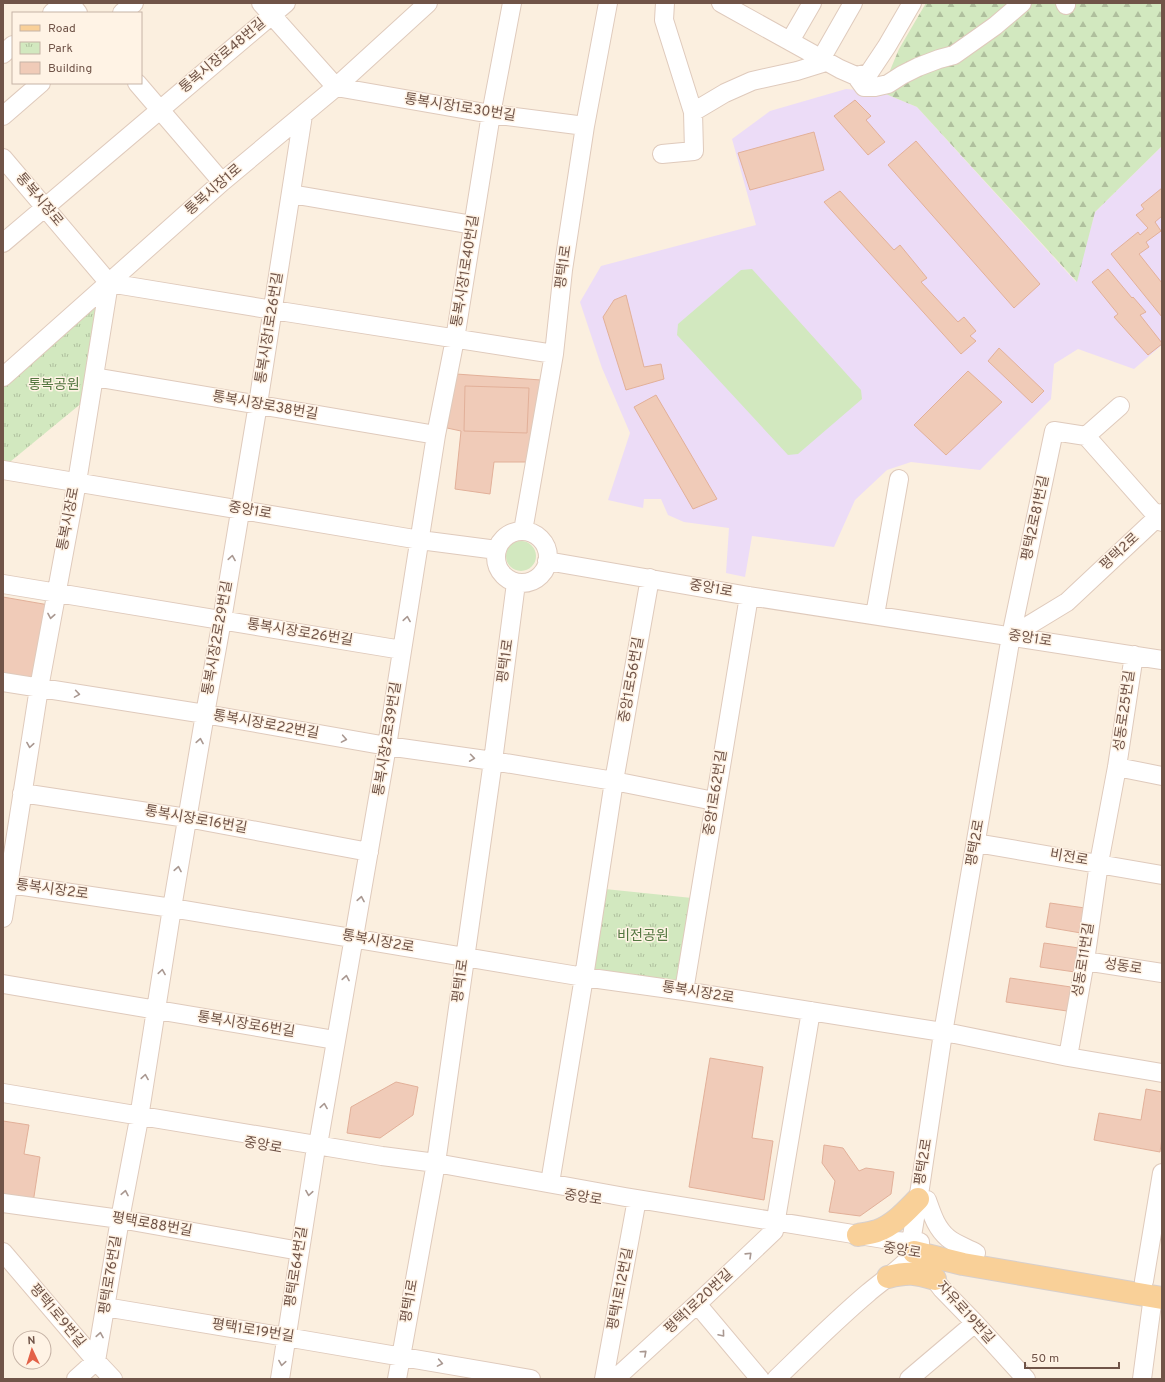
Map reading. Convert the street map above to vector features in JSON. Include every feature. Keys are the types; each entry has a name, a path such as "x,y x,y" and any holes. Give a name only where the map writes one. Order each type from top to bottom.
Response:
{"main road":[{"path":"858,1235 877,1231 890,1224 923,1200"},
{"name":"중앙로","path":"912,1247 1155,1290"},
{"path":"888,1277 904,1273 916,1273 938,1284 952,1270 969,1258"}],"street":[{"path":"53,12 64,3"},
{"path":"70,3 77,12"},
{"path":"123,12 134,3"},
{"name":"통복시장로48번길","path":"3,243 159,110 266,9 286,3"},
{"name":"통복시장1로","path":"3,378 222,182 336,87 427,3"},
{"name":"통복시장1로40번길","path":"420,540 436,435 455,339 491,114 512,3"},
{"name":"평택1로","path":"523,531 554,354 563,270 585,126 608,3"},
{"path":"662,154 694,151 693,112 664,20 665,3"},
{"path":"790,41 812,3"},
{"path":"693,112 725,93 752,82 797,71 823,60 853,3"},
{"path":"856,76 869,74 912,3"},
{"path":"732,5 823,60 856,76 864,87 874,87 888,84 918,67 954,55 995,26 1022,3"},
{"path":"266,9 336,87"},
{"path":"3,54 12,47"},
{"path":"3,116 40,84"},
{"path":"138,84 222,182"},
{"name":"통복시장1로30번길","path":"336,87 491,114 585,126"},
{"name":"통복시장1로26번길","path":"240,510 304,115"},
{"name":"통복시장로","path":"3,158 109,283 6,883 3,918"},
{"path":"291,194 473,225"},
{"path":"109,283 554,354"},
{"name":"통복시장로38번길","path":"94,377 436,435"},
{"path":"1120,406 1086,436 1161,518"},
{"name":"평택2로81번길","path":"1011,636 1054,431 1086,436"},
{"name":"중앙1로","path":"3,470 420,540 496,550"},
{"path":"875,616 899,479"},
{"name":"통복시장2로29번길","path":"172,908 240,510"},
{"name":"평택2로","path":"912,1247 923,1200 981,843 1011,636 1067,602 1161,518"},
{"path":"523,531 537,536 546,547 548,554 545,568 536,578 523,583 516,583 504,576 499,571 496,550 499,544 510,534 523,531"},
{"name":"통복시장2로39번길","path":"354,937 387,746 420,540"},
{"name":"중앙1로","path":"547,561 749,596 1162,660"},
{"name":"중앙1로56번길","path":"584,977 614,781 650,578"},
{"name":"평택1로","path":"397,1379 397,1355 464,957 493,761 516,583"},
{"name":"통복시장로26번길","path":"3,584 402,650"},
{"name":"중앙1로62번길","path":"684,991 714,801 749,596"},
{"name":"성동로25번길","path":"1100,863 1117,767 1134,655"},
{"name":"통복시장로22번길","path":"3,682 205,714 387,746 493,761"},
{"path":"493,761 614,781 714,801"},
{"name":"성동로25번길","path":"1117,767 1162,776"},
{"name":"통복시장로16번길","path":"22,793 187,818 369,852"},
{"name":"비전로","path":"981,843 1162,875"},
{"name":"성동로11번길","path":"1068,1057 1100,863"},
{"name":"통복시장2로","path":"6,883 354,937 584,977 684,991 949,1034"},
{"path":"138,1120 172,908"},
{"path":"316,1150 354,937"},
{"name":"성동로","path":"1085,961 1162,973"},
{"path":"550,1183 584,977"},
{"name":"통복시장로6번길","path":"3,984 335,1040"},
{"path":"775,1226 811,1011"},
{"path":"949,1034 1162,1073"},
{"name":"중앙로","path":"3,1092 138,1120"},
{"name":"중앙로","path":"3,1102 138,1120 316,1150 550,1183 637,1203"},
{"name":"평택로76번길","path":"96,1361 138,1120"},
{"name":"평택로64번길","path":"280,1379 316,1150"},
{"name":"중앙로","path":"429,1167 775,1226 912,1247"},
{"path":"1142,1379 1155,1290 1162,1173"},
{"path":"923,1200 940,1229 969,1258"},
{"name":"평택로88번길","path":"3,1203 120,1219 300,1251"},
{"name":"평택1로12번길","path":"604,1379 637,1203"},
{"name":"중앙로","path":"775,1226 858,1235 912,1247"},
{"name":"평택1로20번길","path":"615,1379 697,1304 775,1226"},
{"path":"776,1379 868,1292 888,1277 912,1247"},
{"path":"697,1304 761,1379 912,1247"},
{"name":"자유로19번길","path":"912,1247 938,1284 1026,1379"},
{"name":"평택1로9번길","path":"3,1252 113,1379"},
{"name":"평택1로19번길","path":"105,1307 397,1355"},
{"path":"910,1379 975,1323"},
{"path":"389,1379 397,1355 489,1375 531,1379"},
{"path":"76,1379 96,1361"}],"shaded area":[{"path":"846,89 881,92 917,107 1076,282 1095,212 1162,146 1162,345 1134,369 1078,349 1054,364 1051,399 980,470 911,462 887,470 855,500 834,547 752,536 745,577 726,573 729,528 684,522 668,515 661,499 644,499 643,508 608,500 630,433 602,368 580,302 601,266 756,225 732,139 770,111"}],"green space":[{"path":"926,3 1162,3 1162,146 1095,212 1077,282 917,107 881,92 899,49"},
{"path":"752,269 861,390 862,399 798,454 788,455 677,335 678,324 741,270"},
{"name":"통복공원","path":"103,301 83,402 5,466 3,465 3,387"},
{"path":"521,541 532,545 536,556 532,567 521,571 510,567 506,556 510,545"},
{"name":"비전공원","path":"605,889 692,898 681,985 593,972"}],"building":[{"path":"855,100 871,116 866,120 885,142 868,155 834,116"},
{"path":"814,132 824,170 750,190 738,153"},
{"path":"916,141 1040,284 1014,308 888,165"},
{"path":"1162,188 1162,216 1155,222 1161,231 1146,242 1149,247 1139,254 1162,283 1162,317 1111,254 1138,232 1140,235 1148,228 1136,215 1144,209 1141,205"},
{"path":"840,191 894,250 900,245 927,278 921,282 958,322 964,317 976,331 970,336 976,341 961,354 824,202"},
{"path":"1108,269 1132,298 1133,297 1146,312 1140,315 1162,343 1148,355 1114,317 1118,314 1092,282"},
{"path":"626,295 644,367 661,364 664,379 626,390 603,317 614,300"},
{"path":"999,348 1044,391 1032,403 988,361"},
{"path":"968,371 1002,402 946,455 914,425"},
{"path":"456,374 541,380 530,462 494,462 490,494 455,489 461,431 447,428"},
{"path":"465,386 529,388 527,433 464,431"},
{"path":"656,395 717,499 693,509 634,407"},
{"path":"3,597 49,605 35,684 3,678"},
{"path":"1050,903 1085,908 1081,933 1046,927"},
{"path":"1044,943 1079,948 1075,972 1040,967"},
{"path":"1010,978 1071,987 1067,1011 1006,1002"},
{"path":"710,1058 763,1067 752,1138 773,1141 764,1200 689,1187"},
{"path":"396,1082 418,1087 413,1115 380,1138 347,1133 351,1107"},
{"path":"1146,1089 1162,1092 1162,1138 1160,1152 1094,1140 1099,1113 1141,1120"},
{"path":"3,1121 29,1125 24,1154 40,1157 33,1203 3,1198"},
{"path":"824,1145 843,1148 859,1171 866,1168 894,1172 891,1194 860,1216 829,1212 835,1181 822,1163"}]}
